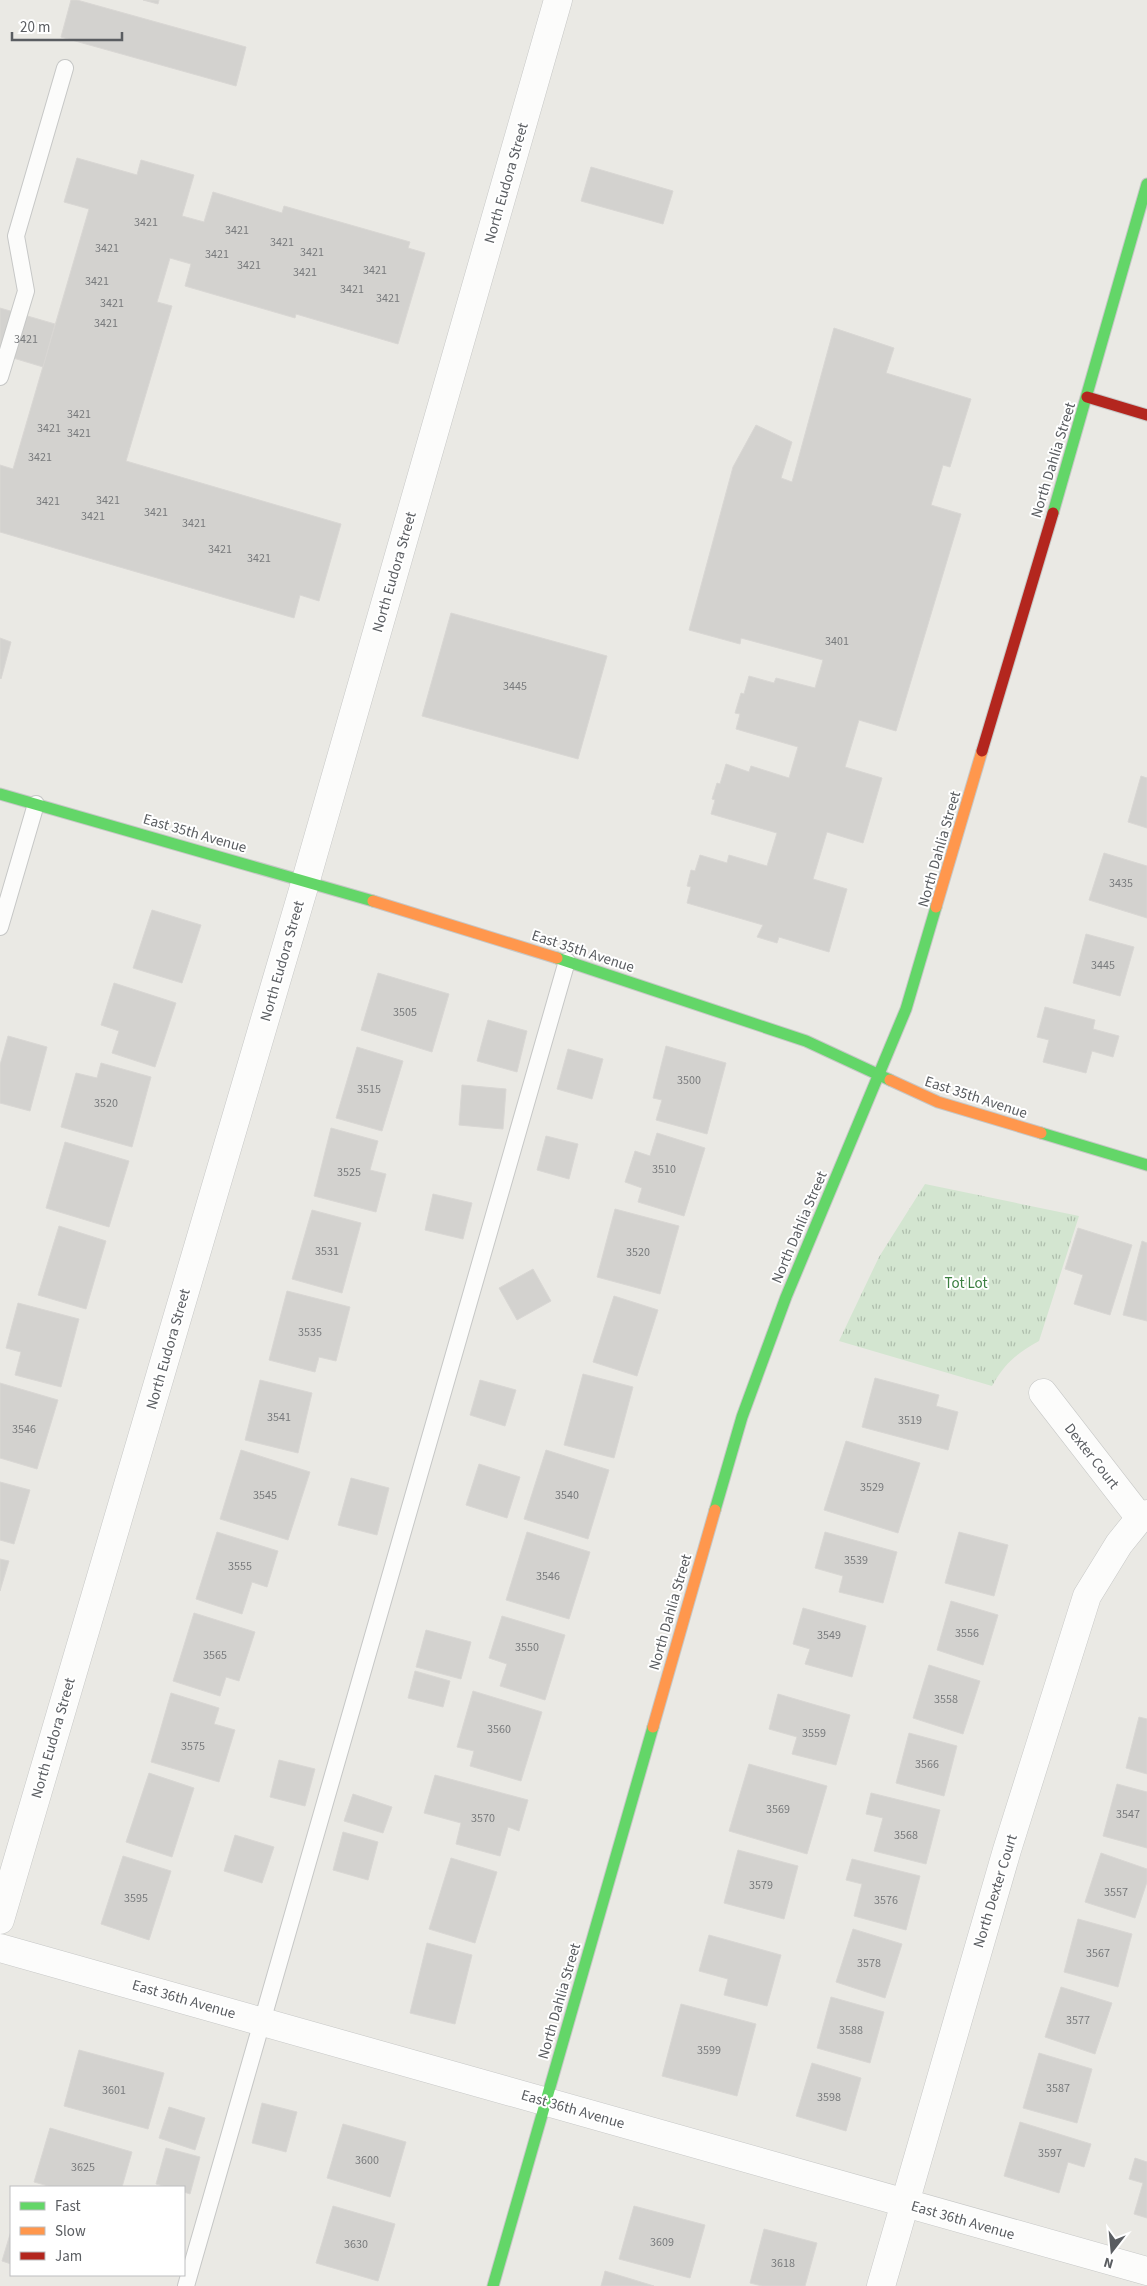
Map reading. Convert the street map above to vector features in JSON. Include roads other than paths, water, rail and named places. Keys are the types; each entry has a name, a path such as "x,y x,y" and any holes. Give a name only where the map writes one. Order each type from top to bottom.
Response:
{"street":[{"name":"North Eudora Street","path":"0,1920 306,880 558,0"},
{"name":"North Dahlia Street","path":"493,2286 742,1416 786,1297 906,1009 1087,397 1147,184"},
{"path":"1087,397 1147,415"},
{"name":"East 35th Avenue","path":"0,794 306,880 567,961 806,1041 878,1073 913,1092 971,1113 1147,1165"},
{"name":"Dexter Court","path":"1043,1394 1144,1516"},
{"name":"North Dexter Court","path":"881,2286 1007,1850 1087,1596 1118,1544 1144,1516"},
{"name":"East 36th Avenue","path":"0,1948 1147,2271"}],"lane":[{"path":"0,377 26,291 16,236 65,68"},
{"path":"0,927 36,804"},
{"path":"186,2286 567,961"}],"park label":[{"name":"Tot Lot","path":"966,1283"}]}
